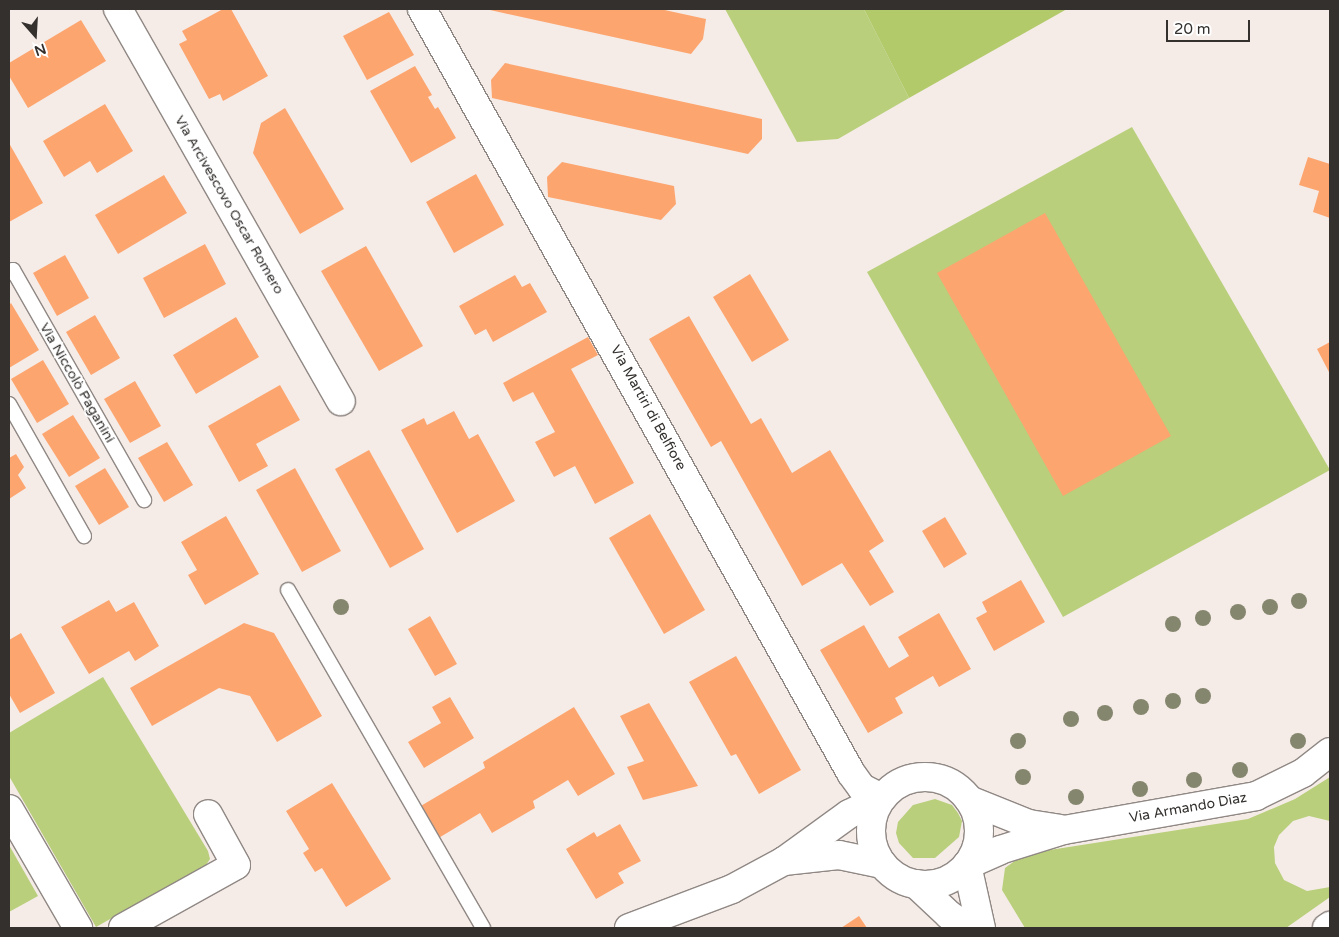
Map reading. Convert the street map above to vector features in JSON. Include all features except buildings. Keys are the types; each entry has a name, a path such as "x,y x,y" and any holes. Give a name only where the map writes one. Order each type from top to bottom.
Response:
{"street":[{"name":"Via Arcivescovo Oscar Romero","path":"118,9 341,401"},
{"name":"Via Martiri di Belfiore","path":"422,9 851,773 862,788 882,798"},
{"name":"Via Armando Diaz","path":"1064,830 1029,824 969,800 946,781 921,777 893,787 882,798 874,813 871,831 873,849 882,864 903,881 916,884 944,881 967,864 1000,850 1064,830 1256,796 1287,782 1330,752"},
{"name":"Via Armando Diaz","path":"629,928 725,892 784,861 829,826 882,798"},
{"name":"Via Armando Diaz","path":"967,864 975,853 979,833 976,812 969,800"},
{"path":"9,809 78,928"},
{"path":"123,928 236,865 208,814"},
{"name":"Via Armando Diaz","path":"784,861 839,855 882,864"},
{"path":"967,864 981,928"},
{"path":"916,884 949,915 969,928"}],"lane":[{"name":"Via Niccolò Paganini","path":"9,273 13,270 144,500"},
{"path":"9,404 84,536"},
{"path":"288,590 483,928"}],"green space":[{"path":"725,9 864,9 909,98 838,139 797,142"},
{"path":"864,9 1067,9 909,98"},
{"path":"1132,127 1330,470 1063,617 867,272"},
{"path":"103,677 208,851 210,859 206,865 96,927 9,776 9,733"},
{"path":"1330,777 1330,821 1309,816 1293,821 1279,835 1274,847 1275,863 1284,880 1307,891 1330,887 1330,897 1286,928 1025,928 1002,890 1005,868 1024,854 1248,819 1295,799"},
{"path":"935,799 952,805 958,813 962,821 959,837 935,858 913,858 899,843 896,833 898,822 913,805"},
{"path":"9,845 38,896 9,912"}]}
